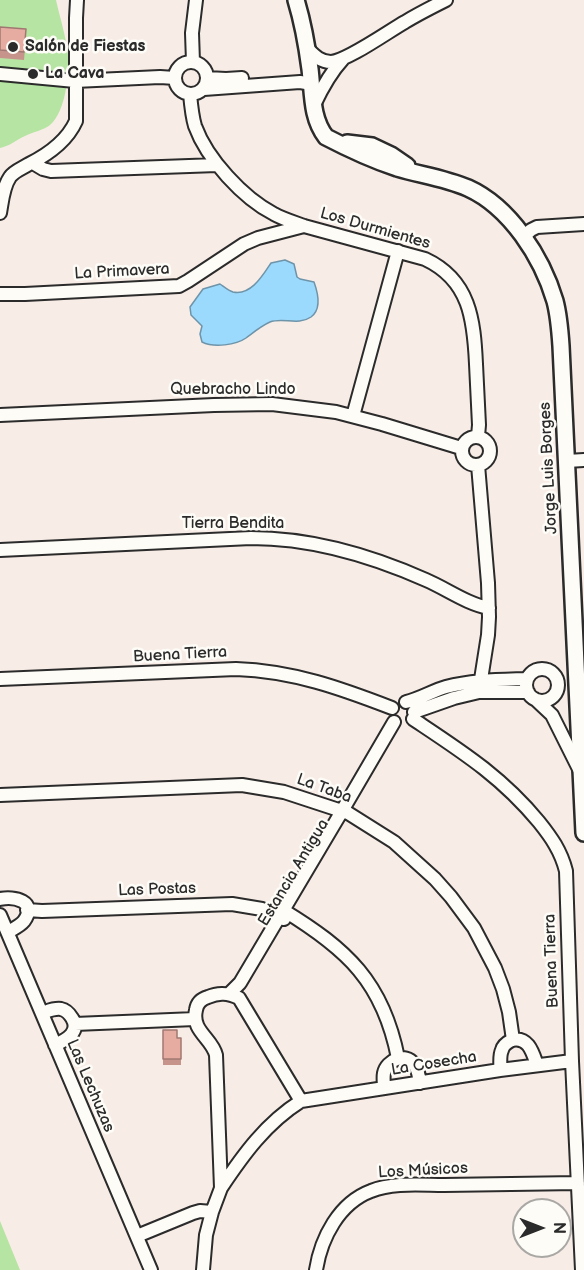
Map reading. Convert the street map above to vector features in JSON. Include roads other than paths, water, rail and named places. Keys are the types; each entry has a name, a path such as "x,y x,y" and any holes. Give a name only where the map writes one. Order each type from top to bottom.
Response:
{"street":[{"path":"0,213 5,186 9,178 62,142 71,132 77,115 75,81 77,0"},
{"path":"193,62 192,33 196,0"},
{"name":"Jorge Luis Borges","path":"296,0 307,48 315,117 320,130 326,137 386,164 456,183 481,195 501,211 523,237 545,273 555,303 561,346 567,461 578,578 584,832"},
{"path":"314,105 324,84 343,59 405,21 447,0"},
{"path":"307,48 316,58 323,61 343,59"},
{"path":"205,84 205,70 202,66 193,62 182,64 178,68 175,78 178,87 181,91 190,94 195,94 205,84 311,78"},
{"path":"0,74 75,81 175,78"},
{"name":"Los Durmientes","path":"190,94 195,126 202,142 217,165 261,207 304,226 425,259 436,264 448,274 465,298 475,330 478,436"},
{"path":"33,163 51,171 217,165"},
{"path":"523,237 537,226 584,224"},
{"name":"La Primavera","path":"0,294 179,286 244,244 304,226"},
{"path":"353,416 398,251"},
{"name":"Quebracho Lindo","path":"0,415 272,404 315,408 353,416 461,448"},
{"path":"478,436 489,444 490,453 486,461 478,465 469,464 461,453 461,448 465,440 478,436"},
{"path":"567,461 584,460"},
{"path":"478,465 489,608 488,634 480,687"},
{"name":"Tierra Bendita","path":"0,550 251,538 282,539 321,546 403,570 477,606 489,608"},
{"name":"Buena Tierra","path":"0,679 236,669 256,669 295,675 339,688 392,708 400,702 406,716 473,758 527,807 559,850 566,870 582,1270"},
{"path":"580,683 539,669 530,675 530,690 552,715 581,772"},
{"path":"406,716 418,699 446,687 514,686 530,690 540,700 549,699 557,688 556,679 549,671"},
{"path":"557,688 564,684 580,683"},
{"name":"Estancia Antigua","path":"234,996 406,716"},
{"name":"La Taba","path":"0,795 235,784 284,792 345,812 394,842 416,860 435,879 474,928 503,989 513,1040"},
{"name":"Las Postas","path":"0,899 17,898 23,902 27,910 42,911 232,904 284,915 321,935 358,968 373,987 382,1004 398,1058"},
{"path":"8,932 23,922 27,910"},
{"name":"Las Lechuzas","path":"0,915 151,1270"},
{"path":"202,1270 206,1235 221,1188 216,1055 215,1048 196,1025 196,1008 199,1003 220,993 234,996 301,1101"},
{"path":"42,1012 59,1009 66,1011 75,1024 74,1031 69,1037 55,1046"},
{"path":"75,1024 195,1019"},
{"path":"500,1070 502,1050 505,1044 513,1040 522,1040 532,1049 537,1065"},
{"path":"384,1088 385,1070 398,1058 409,1059 413,1063 420,1083"},
{"name":"La Cosecha","path":"221,1188 239,1161 270,1125 301,1101 572,1061"},
{"path":"219,1152 228,1161 239,1161"},
{"name":"Los Músicos","path":"316,1270 322,1242 337,1216 370,1191 400,1186 578,1183"},
{"path":"137,1236 193,1213 212,1212"}],"water":[{"path":"285,260 294,264 297,277 314,282 318,305 311,317 301,321 270,322 246,338 231,344 213,345 202,342 200,334 202,326 191,315 190,307 203,289 220,284 233,292 245,291 256,283 271,263"}],"place":[{"name":"Salón de Fiestas","path":"13,47"},
{"name":"La Cava","path":"33,74"}]}
